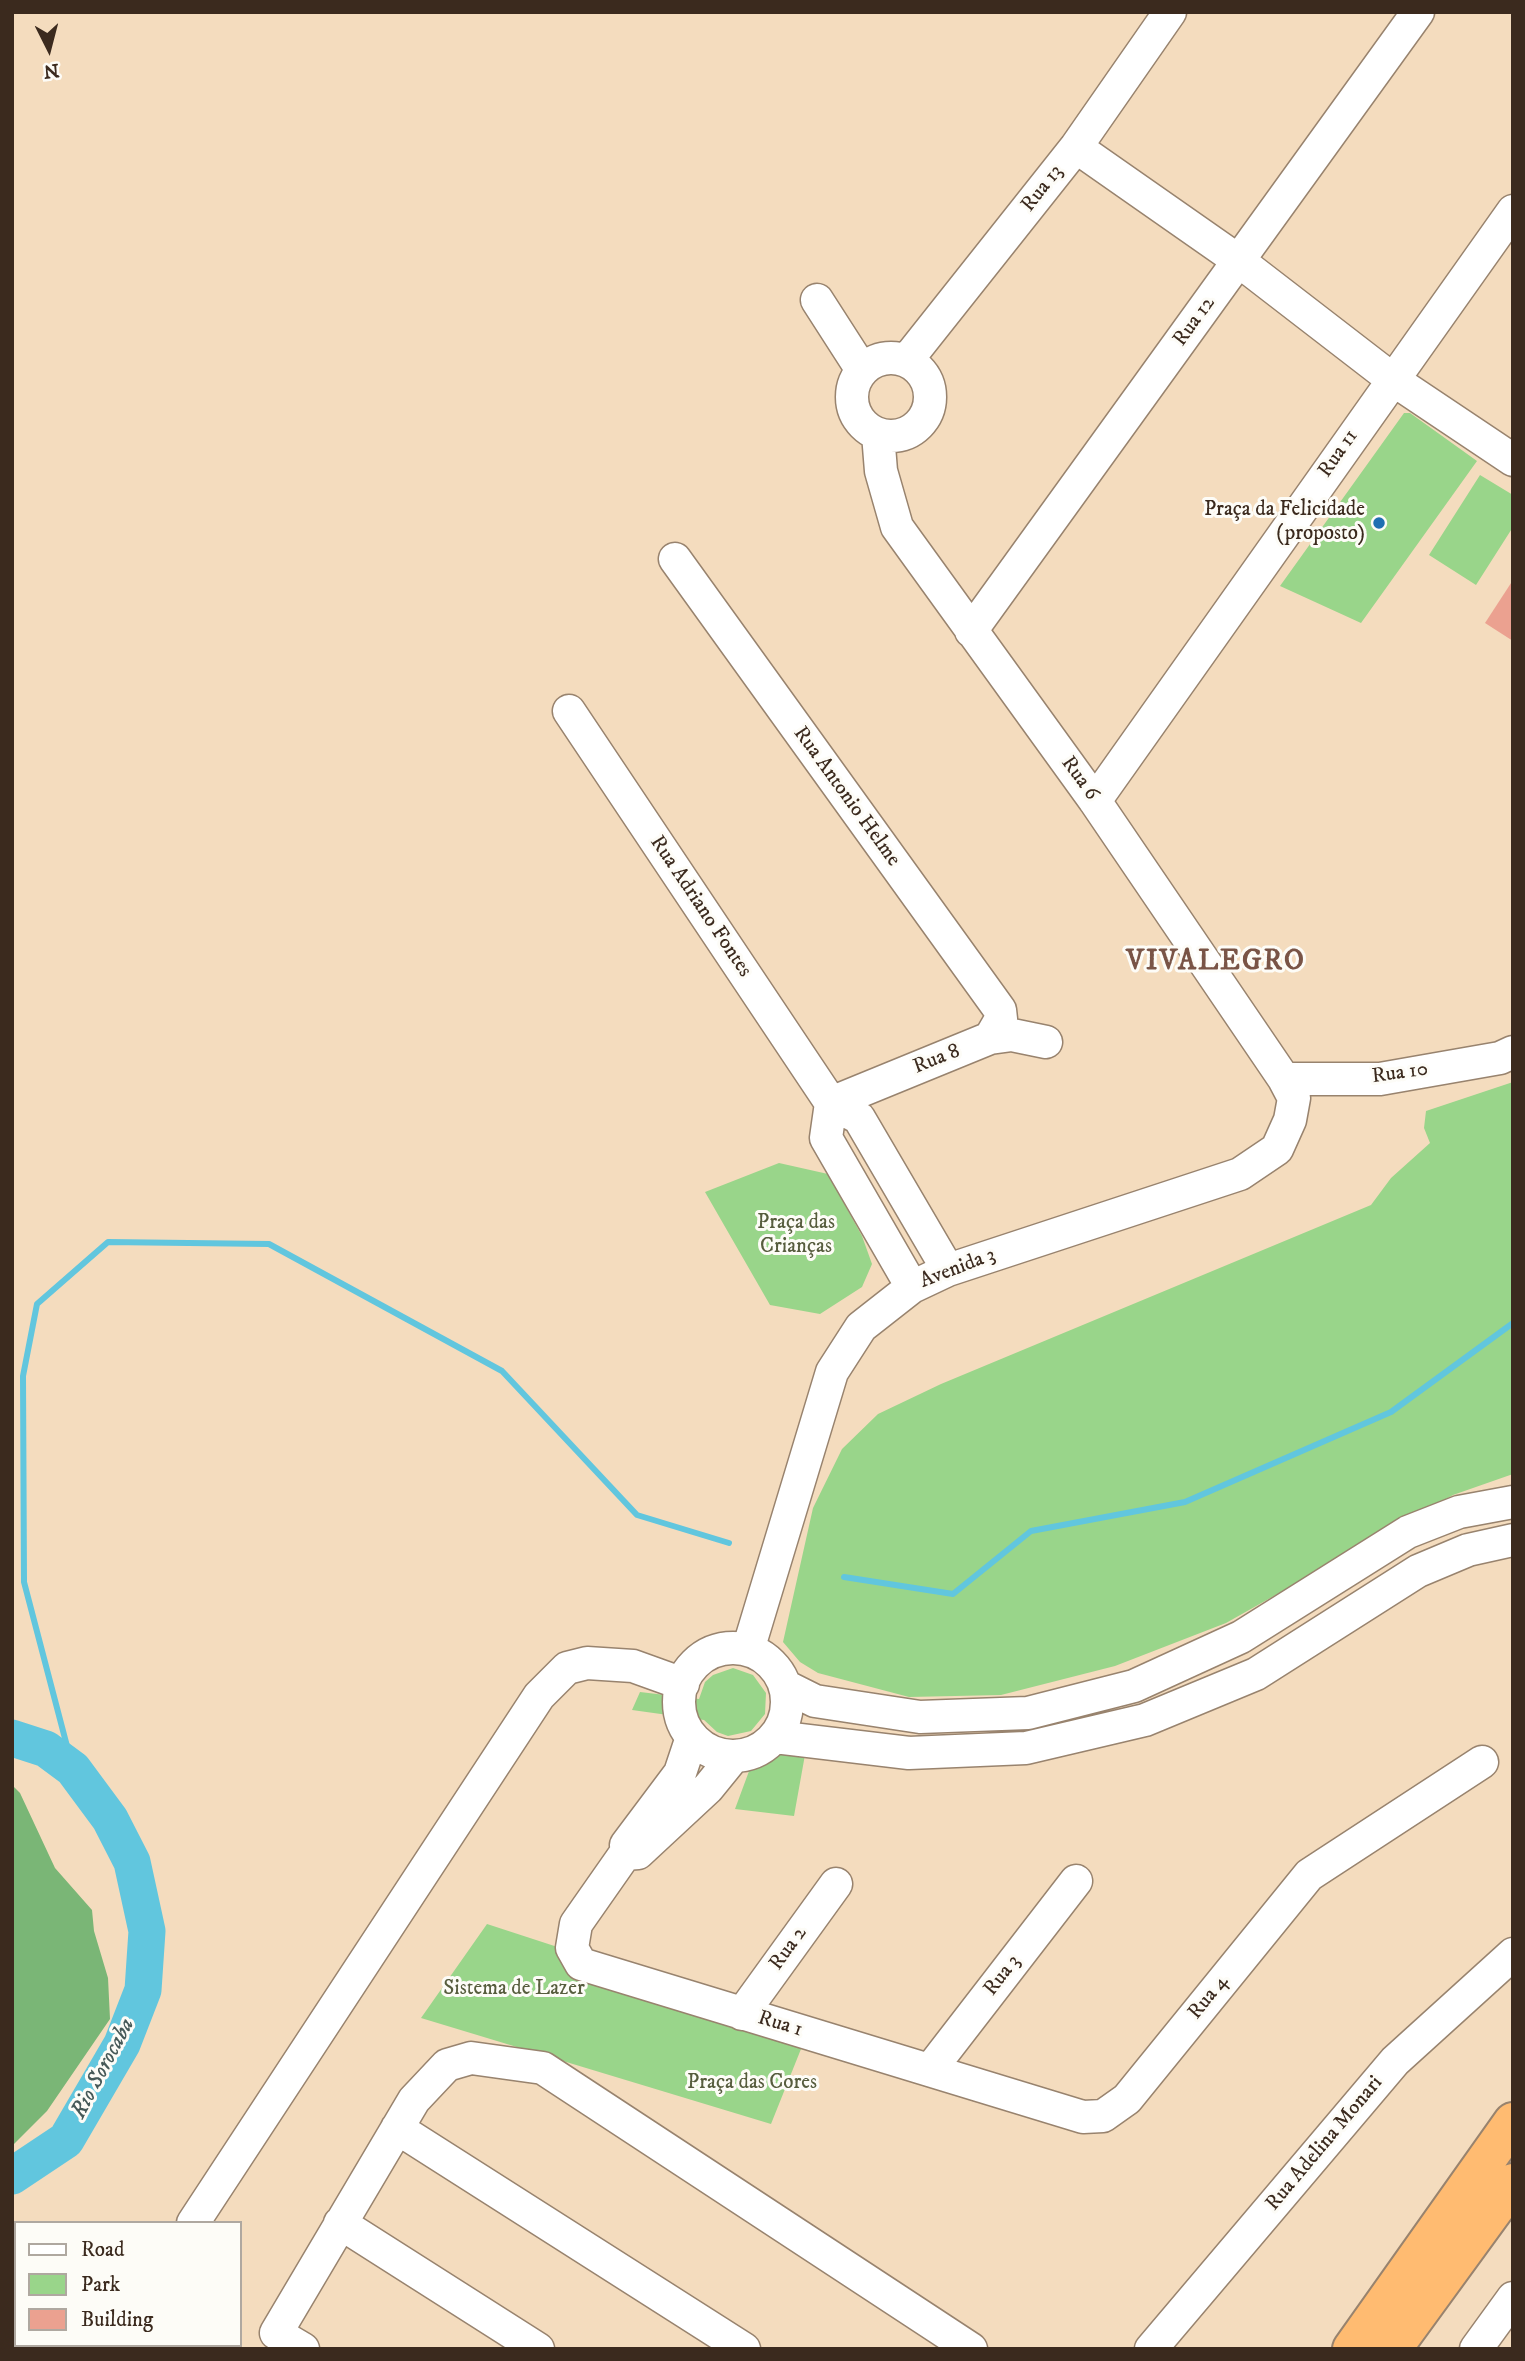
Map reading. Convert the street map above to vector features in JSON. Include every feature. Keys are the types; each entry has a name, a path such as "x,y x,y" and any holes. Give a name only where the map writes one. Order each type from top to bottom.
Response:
{"highway":[{"path":"1352,2349 1513,2122"},
{"path":"1392,2349 1513,2183"}],"street":[{"name":"Rua 13","path":"907,360 1076,147 1170,12"},
{"name":"Rua 12","path":"971,631 1418,12"},
{"path":"1076,147 1239,261 1392,379 1513,460"},
{"name":"Rua 11","path":"1095,801 1513,211"},
{"path":"817,300 862,370"},
{"path":"888,357 907,360 923,374 929,386 927,412 909,432 896,436 878,433 861,423 851,400 852,388 862,370 876,360 888,357"},
{"name":"Rua 6","path":"878,433 881,471 897,527 1095,801 1284,1079 1294,1098 1290,1120"},
{"name":"Rua Antonio Helme","path":"675,559 1000,1010 1000,1019 990,1038"},
{"name":"Rua Adriano Fontes","path":"569,711 831,1103 859,1118 876,1152 948,1270"},
{"name":"Rua 8","path":"831,1103 990,1038 1012,1035 1046,1042"},
{"name":"Rua 10","path":"1284,1079 1380,1079 1500,1058 1513,1052"},
{"path":"831,1103 825,1138 845,1168 912,1287"},
{"name":"Avenida 3","path":"748,1650 832,1372 861,1327 912,1287 948,1270 1240,1174 1277,1149 1290,1120"},
{"path":"845,1168 859,1164 876,1152"},
{"path":"786,1686 815,1701 920,1717 1028,1713 1134,1686 1241,1637 1408,1532 1459,1512 1513,1502"},
{"path":"775,1737 909,1753 1026,1748 1145,1720 1256,1674 1418,1570 1468,1550 1513,1540"},
{"path":"653,1657 685,1701 704,1748 734,1756 764,1747 775,1737 786,1712 786,1686 777,1670 764,1657 748,1650 730,1648 713,1652 698,1661 685,1701"},
{"path":"194,2221 539,1696 568,1668 587,1663 633,1667 685,1701"},
{"path":"632,1686 685,1701"},
{"name":"Rua 1","path":"685,1701 680,1773 626,1843 625,1854 576,1924 572,1948 582,1964 1083,2117 1103,2116"},
{"path":"625,1854 638,1853 708,1788 734,1756"},
{"name":"Rua 4","path":"1103,2116 1127,2099 1309,1875 1482,1762"},
{"name":"Rua 3","path":"930,2070 1076,1881"},
{"name":"Rua 2","path":"742,2014 836,1884"},
{"name":"Rua Adelina Monari","path":"1151,2349 1395,2061 1513,1954"},
{"path":"303,2349 276,2333 414,2099 447,2065 471,2058 543,2068 971,2349"},
{"path":"397,2128 744,2349"},
{"path":"340,2223 538,2349"},
{"path":"1476,2349 1513,2298"}],"green space":[{"name":"Praça da Felicidade (proposto)","path":"1404,413 1410,413 1477,461 1361,623 1280,586"},
{"path":"1480,475 1513,495 1513,527 1476,585 1429,555"},
{"path":"1513,1082 1513,1474 1453,1495 1226,1623 1115,1666 1001,1695 909,1697 818,1673 800,1662 783,1642 813,1508 842,1449 878,1414 941,1384 1371,1205 1391,1178 1430,1143 1424,1128 1426,1111"},
{"name":"Praça das Crianças","path":"779,1163 828,1174 862,1236 872,1264 862,1287 820,1314 770,1305 705,1192"},
{"path":"733,1668 753,1675 766,1693 765,1714 751,1731 728,1736 717,1732 704,1720 632,1710 640,1692 699,1699 705,1682 713,1675"},
{"path":"808,1738 794,1816 735,1809 755,1755 784,1751"},
{"path":"12,1785 20,1793 55,1868 92,1910 94,1931 108,1978 110,2019 47,2111 12,2146"},
{"name":"Sistema de Lazer","path":"487,1924 809,2029 771,2124 421,2018"}],"building":[{"path":"1513,580 1513,641 1485,623"}],"waterway":[{"path":"73,1769 24,1582 23,1376 37,1304 108,1242 269,1244 502,1371 637,1515 729,1543"},
{"path":"844,1577 953,1594 1031,1531 1185,1502 1391,1412 1513,1323"},
{"name":"Rio Sorocaba","path":"12,1738 46,1749 73,1769 110,1819 132,1862 147,1931 143,1990 122,2044 66,2140 12,2176"}],"place":[{"name":"Praça da Felicidade (proposto)","path":"1379,523"}],"district":[{"name":"VIVALEGRO","path":"1216,963"}],"park label":[{"name":"Praça das Cores","path":"752,2084"}]}
